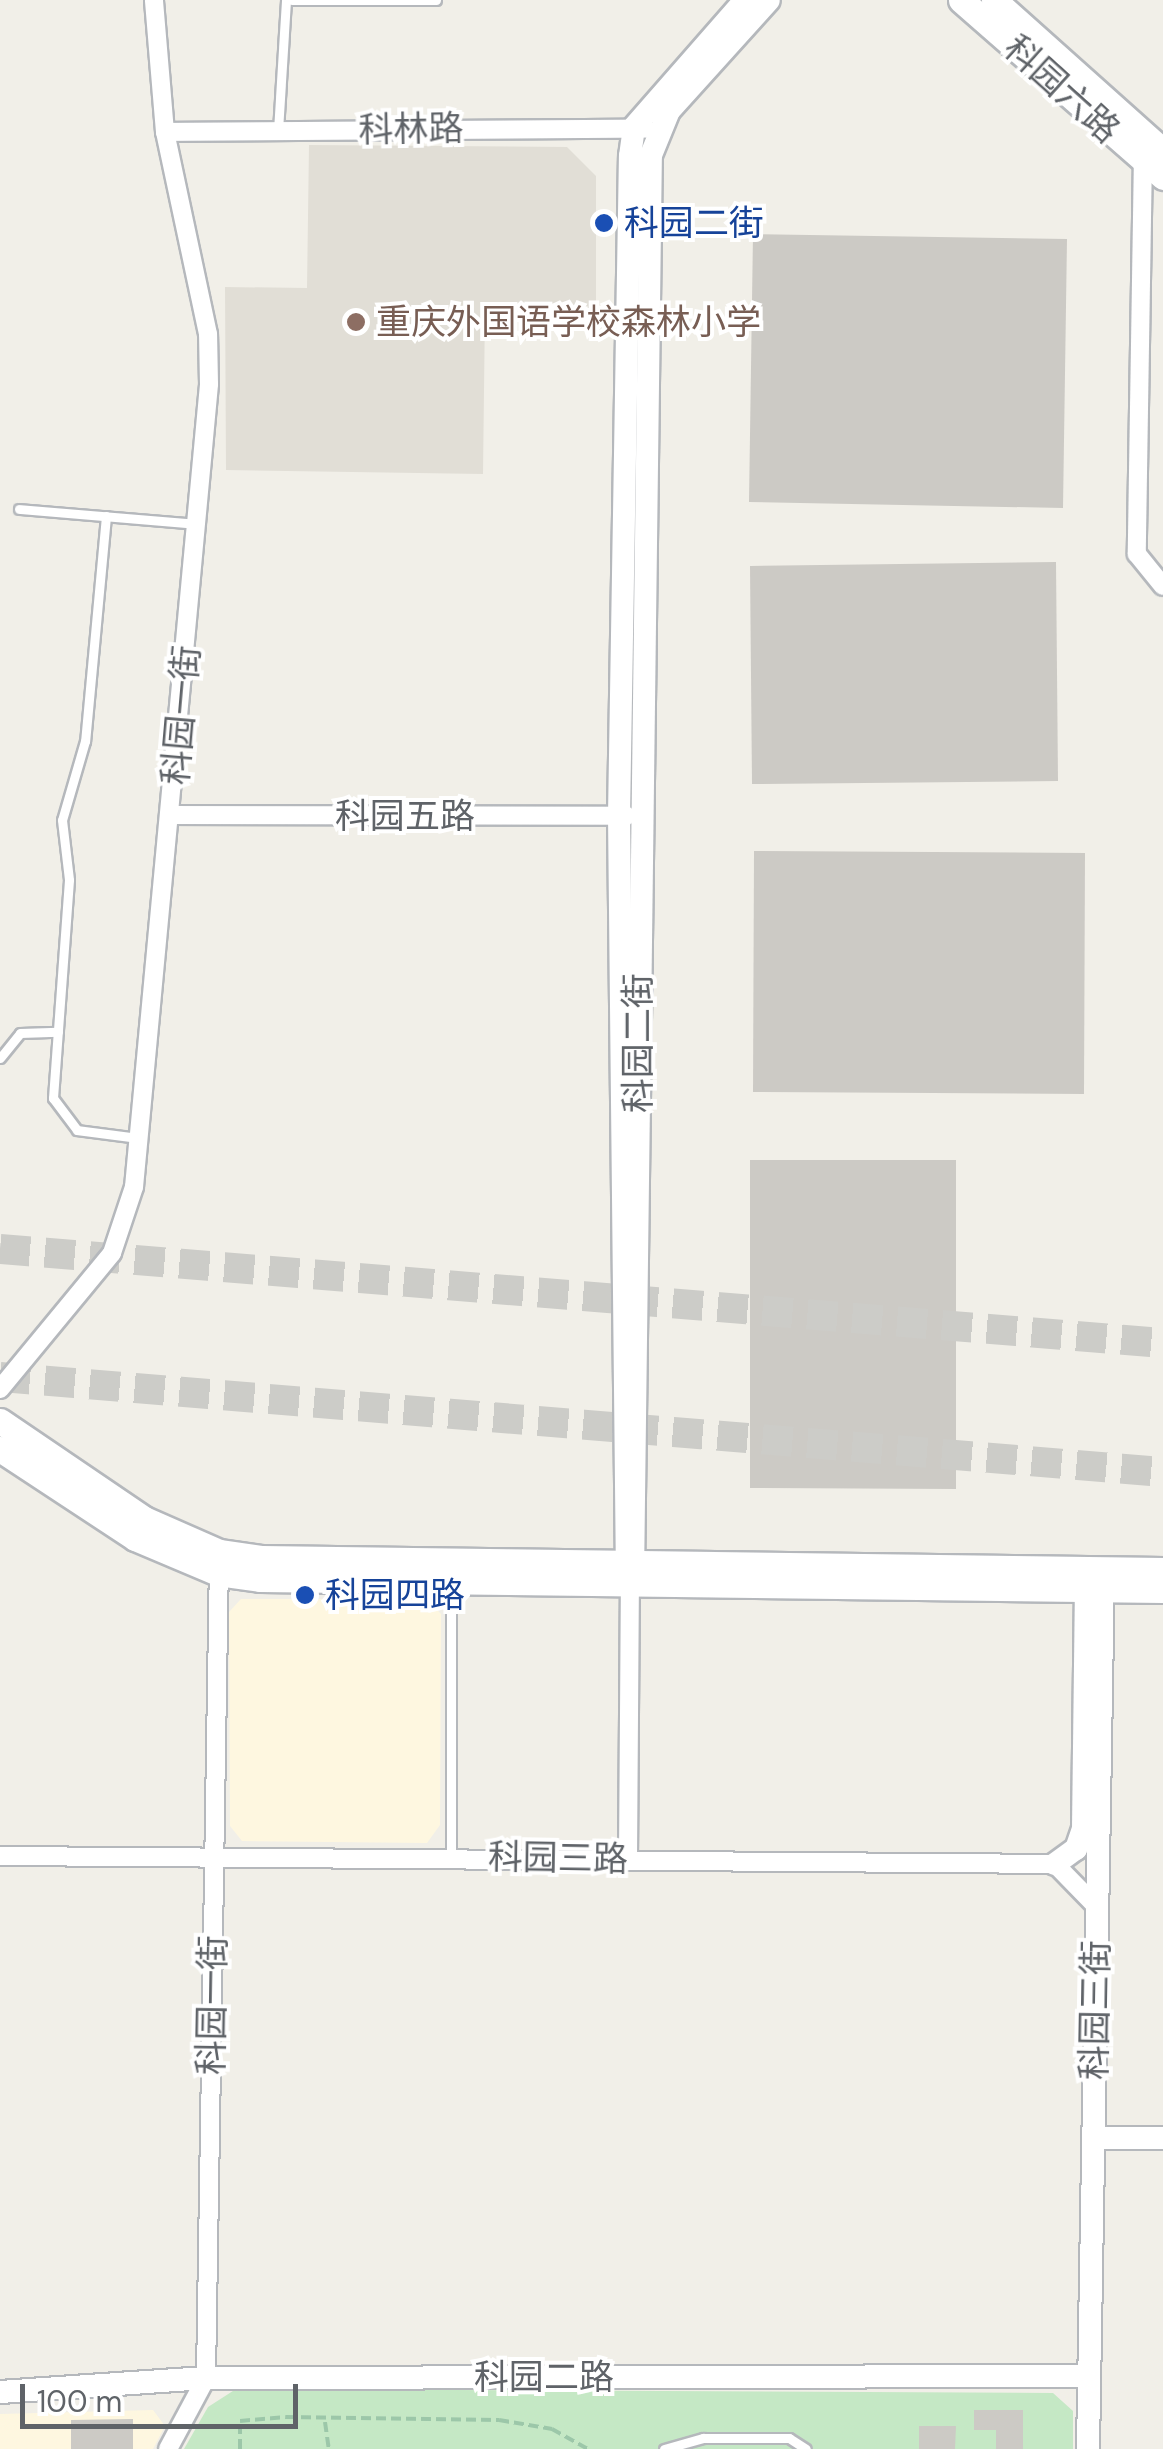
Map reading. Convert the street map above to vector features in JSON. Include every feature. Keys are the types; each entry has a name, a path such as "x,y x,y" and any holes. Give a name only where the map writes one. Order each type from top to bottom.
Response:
{"main road":[{"name":"科园六路","path":"962,0 1152,151"},
{"name":"科园六路","path":"994,0 1152,151 1163,177"},
{"path":"0,1421 144,1520 218,1563 1094,1581 1163,1590"},
{"path":"0,1449 135,1538 218,1563 452,1585 630,1571"},
{"path":"1094,1581 1163,1570"}],"street":[{"name":"科园一街","path":"0,1390 112,1253 139,1138 172,815 208,334 165,132 154,0"},
{"path":"645,128 745,0"},
{"path":"645,128 769,0"},
{"name":"科林路","path":"165,132 645,128"},
{"name":"科园二街","path":"628,1858 628,816 645,128"},
{"path":"1152,151 1137,554 1163,586"},
{"name":"科园五路","path":"172,815 628,816"},
{"name":"科园一街","path":"168,2449 206,2378 218,1563"},
{"path":"1094,1581 1082,1829 1076,1849 1055,1864 1097,1907"},
{"name":"科园三街","path":"1088,2449 1097,1907 1094,1581"},
{"name":"科园三路","path":"0,1856 214,1853 1055,1864"},
{"path":"1093,2138 1163,2138"},
{"name":"科园二路","path":"0,2392 206,2378 1088,2376"}],"lane":[{"path":"278,130 289,0 436,0"},
{"path":"19,509 196,524"},
{"path":"106,516 85,742 62,820 69,880 53,1098 67,1125 139,1138"},
{"path":"0,1058 20,1033 58,1032"},
{"path":"451,1857 452,1585"},
{"path":"664,2449 738,2438 789,2438 806,2449"}],"path":[{"path":"240,2449 240,2421 499,2420 552,2428 588,2449"},
{"path":"326,2422 329,2449"}],"shaded area":[{"name":"重庆外国语学校森林小学","path":"309,145 567,147 596,176 596,309 485,308 483,474 226,470 225,287 307,288"},
{"path":"241,1599 427,1599 441,1614 440,1825 427,1843 242,1841 230,1826 229,1612"},
{"path":"153,2410 165,2426 153,2449 0,2449 0,2414"}],"green space":[{"path":"236,2389 1053,2393 1073,2411 1073,2449 184,2449 208,2407"}],"building":[{"path":"753,234 1067,239 1063,508 749,502"},
{"path":"1056,562 1058,781 752,784 750,566"},
{"path":"754,851 1085,853 1084,1094 753,1092"},
{"path":"750,1160 956,1160 956,1489 750,1488"},
{"path":"974,2410 1023,2410 1023,2449 996,2449 996,2430 974,2430"},
{"path":"133,2419 133,2449 71,2449 71,2420"},
{"path":"919,2426 956,2426 955,2449 919,2449"}],"tunnel":[{"path":"0,1249 1163,1343"},
{"path":"0,1377 1163,1472"}],"place":[{"name":"科园二街","path":"604,223"},
{"name":"重庆外国语学校森林小学","path":"356,322"},
{"name":"科园四路","path":"305,1595"}]}
